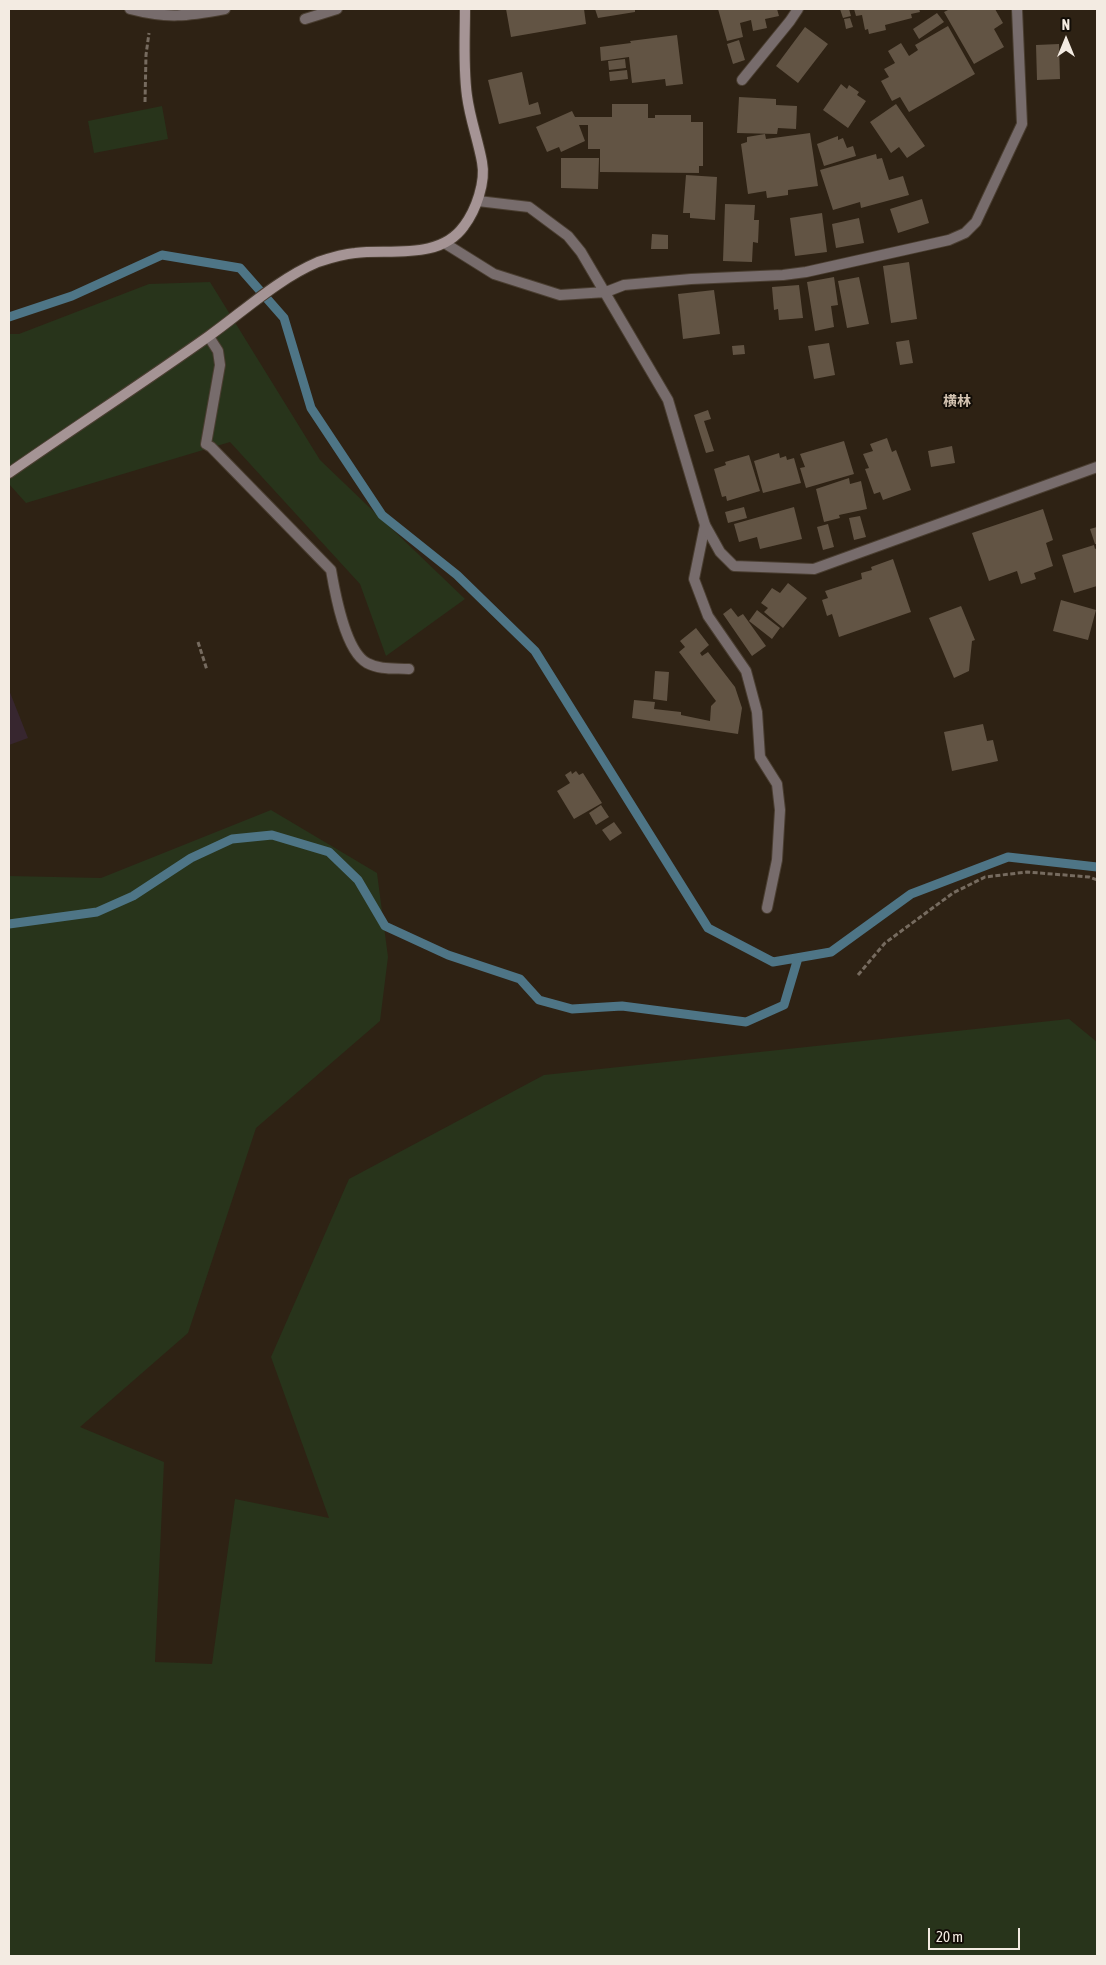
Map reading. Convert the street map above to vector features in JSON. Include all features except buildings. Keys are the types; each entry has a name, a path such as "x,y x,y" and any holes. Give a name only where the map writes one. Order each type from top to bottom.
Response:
{"street":[{"path":"130,9 152,15 185,16 225,9"},
{"path":"305,19 337,9"},
{"path":"9,472 209,336 280,283 317,263 335,256 355,253 426,249 446,244 464,227 478,201 483,164 466,94 464,9"},
{"path":"742,80 798,9"},
{"path":"446,244 494,274 560,295 606,292 624,286 691,279 783,275 806,272 949,240 965,233 976,222 1022,124 1017,9"},
{"path":"478,201 529,207 568,236 581,252 668,400 705,525 720,552 734,566 814,569 1097,467"},
{"path":"209,336 218,351 220,365 206,444 331,570 335,594 352,648 365,662 380,668 409,669"},
{"path":"705,525 694,579 708,616 746,671 757,712 760,757 778,784 780,810 777,860 767,908"}],"path":[{"path":"145,102 146,55 152,15"},
{"path":"198,642 207,670"},
{"path":"858,975 885,943 953,893 985,877 1027,872 1088,877 1097,880"}],"shaded area":[{"path":"9,690 28,738 9,745"}],"green space":[{"path":"162,106 168,139 94,153 88,121"},
{"path":"210,282 320,460 465,599 386,656 360,584 230,442 26,503 9,484 9,334 19,334 149,284"},
{"path":"271,810 377,873 388,957 380,1021 256,1128 188,1333 80,1427 164,1462 155,1662 212,1664 235,1499 329,1518 271,1357 349,1179 544,1075 1069,1019 1097,1042 1097,1956 9,1956 9,876 101,878"}],"waterway":[{"path":"9,317 72,296 162,255 240,268 284,318 311,408 382,515 457,575 535,651 708,928 773,962 831,952 911,894 1008,857 1097,867"},
{"path":"9,924 97,912 133,896 191,858 232,839 272,835 329,852 358,880 385,926 448,955 520,979 539,1000 572,1009 622,1006 746,1022 784,1005 798,958"}],"district":[{"name":"横林","path":"957,402"}]}
